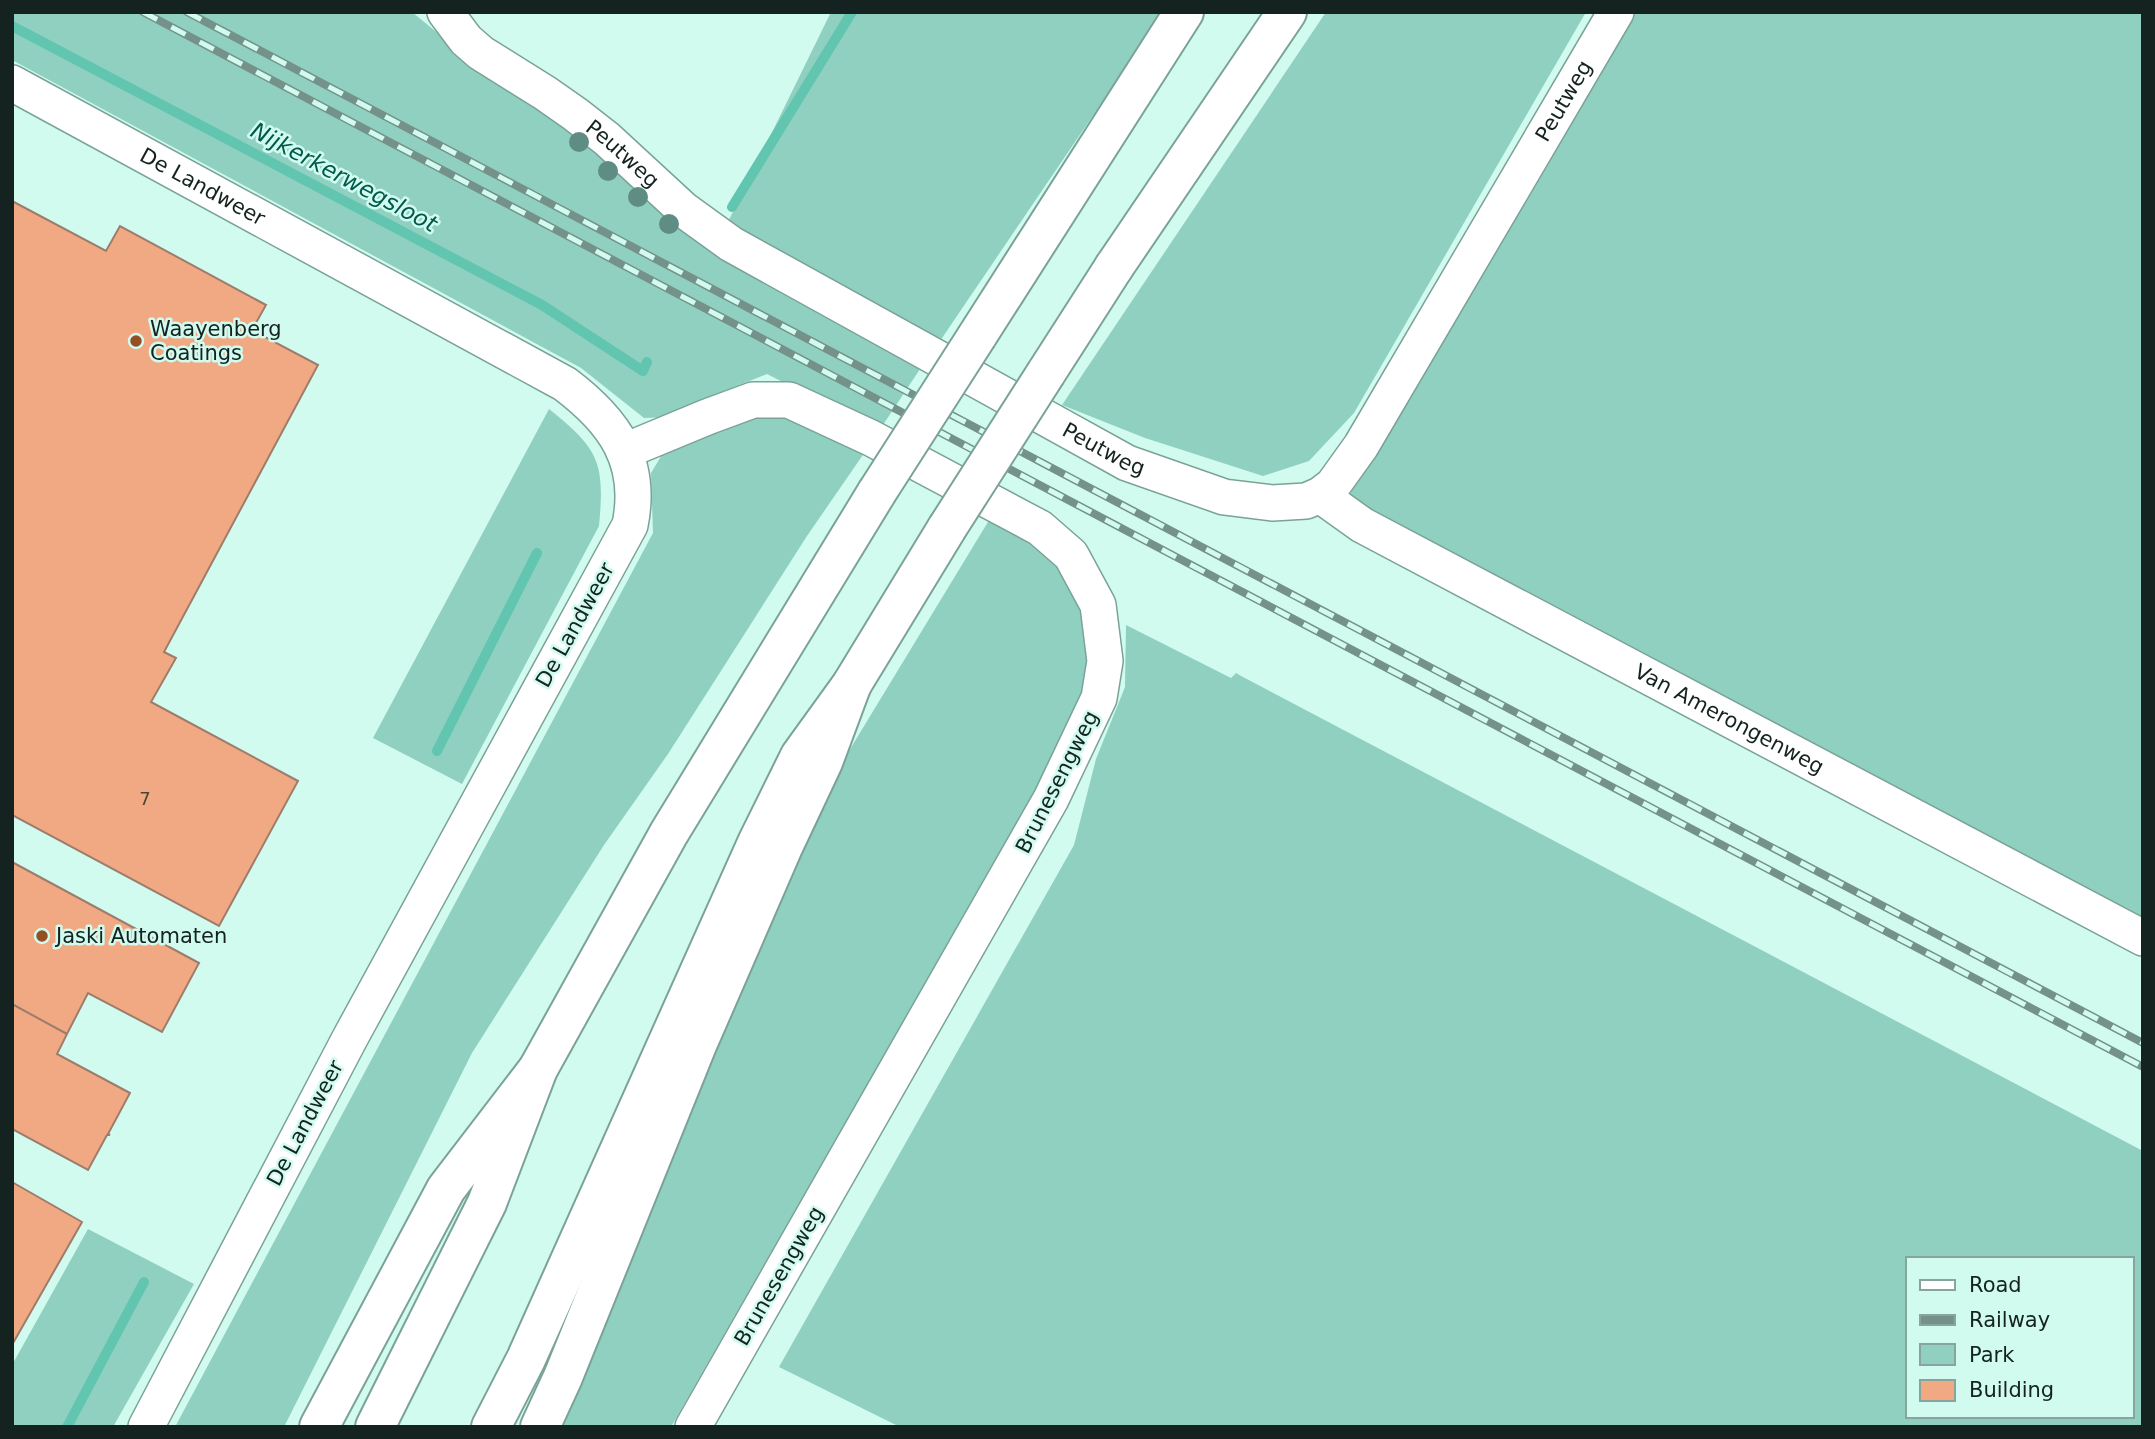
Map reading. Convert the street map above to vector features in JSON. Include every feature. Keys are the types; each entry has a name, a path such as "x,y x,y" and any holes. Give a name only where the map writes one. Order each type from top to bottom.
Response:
{"highway":[{"path":"375,1427 487,1203 538,1069 669,833 877,492 1184,12"},
{"path":"491,1427 526,1359 757,843 800,756 852,684 947,528 1114,267 1287,12"},
{"path":"540,1427 563,1377 702,1033 823,762 852,684"},
{"path":"319,1427 446,1189 538,1069"}],"street":[{"name":"Peutweg","path":"445,12 466,40 481,53 575,114 607,139 684,210 723,238 1127,463 1224,497 1272,503 1306,500 1320,495 1333,485 1343,472 1387,405 1616,12"},
{"name":"De Landweer","path":"12,83 565,384 592,404 614,430 625,451 632,477 634,504 630,525 350,1038 146,1427"},
{"name":"Brunesengweg","path":"625,451 707,416 753,400 789,400 871,438 1040,528 1071,555 1098,605 1105,661 1099,698 1051,799 693,1427"},
{"name":"Van Amerongenweg","path":"1320,495 1362,524 2143,938"}],"green space":[{"path":"12,12 412,12 451,44 924,363 879,431 767,374 716,394 671,417 644,418 581,368 12,60"},
{"path":"831,12 1163,12 938,344 726,226"},
{"path":"1326,12 1586,12 1354,413 1309,461 1263,476 1145,438 1062,405"},
{"path":"1623,12 2143,12 2143,921 2003,843 1347,503 1361,467"},
{"path":"549,409 579,435 595,458 601,486 599,526 462,784 373,738"},
{"path":"792,418 867,449 807,536 668,754 604,845 472,1053 284,1427 175,1427 653,533 651,473 663,453 714,425 751,419"},
{"path":"991,517 1048,551 1071,583 1091,629 1086,694 1042,780 671,1427 552,1427 793,843"},
{"path":"1126,625 1231,678 1236,673 2143,1151 2143,1427 900,1427 779,1367 1074,845 1096,759 1125,687"},
{"path":"88,1229 194,1284 113,1427 12,1427 12,1365"}],"building":[{"path":"12,201 106,251 120,226 266,305 252,330 318,365 164,652 176,658 151,702 298,781 219,926 12,815"},
{"path":"12,862 199,963 162,1032 88,993 67,1034 12,1004"},
{"path":"12,1004 67,1034 57,1054 130,1093 108,1134 110,1135 107,1135 88,1170 12,1129"},
{"path":"12,1182 82,1222 12,1345"}],"waterway":[{"name":"Nijkerkerwegsloot","path":"732,207 852,12"},
{"name":"Nijkerkerwegsloot","path":"12,26 542,305 643,371 647,362"},
{"path":"437,751 537,553"},
{"path":"67,1427 144,1282"}],"railway":[{"path":"143,12 2143,1067"},
{"path":"187,12 2143,1043"}],"place":[{"name":"Waayenberg Coatings","path":"136,341"},
{"name":"Jaski Automaten","path":"42,936"}]}
